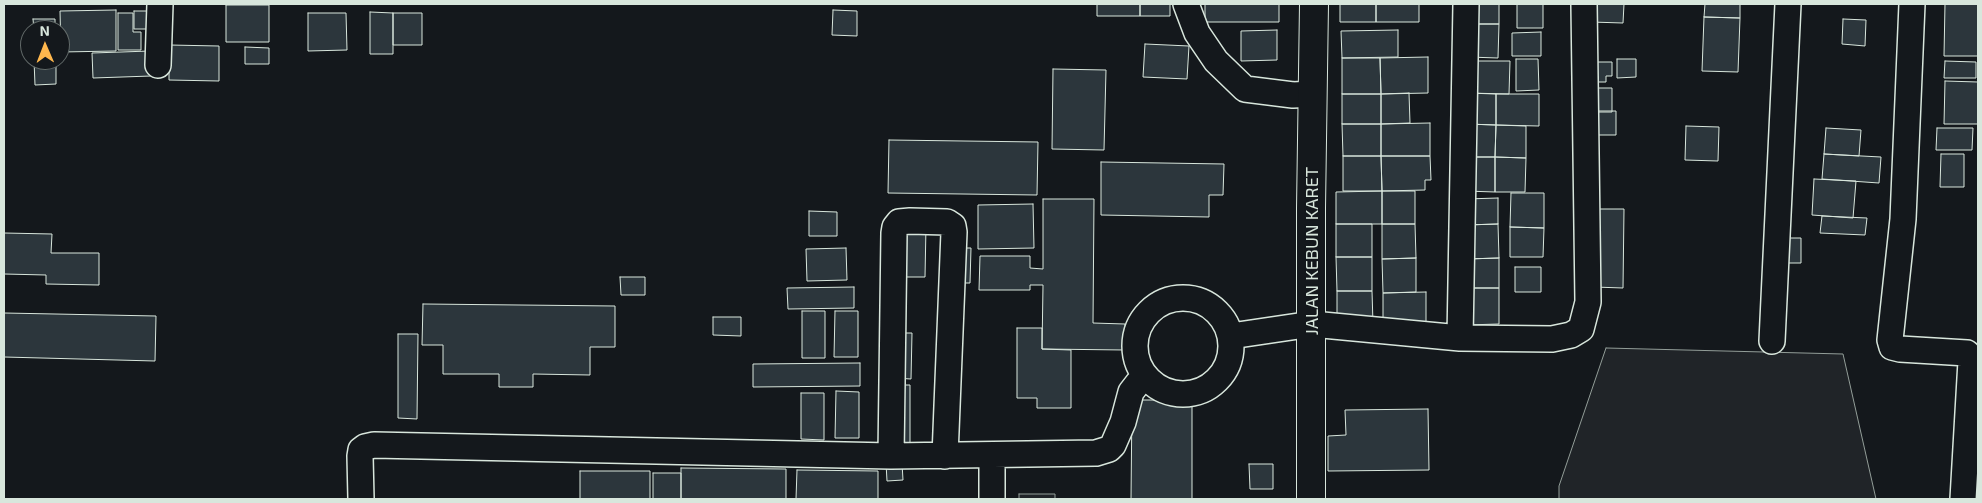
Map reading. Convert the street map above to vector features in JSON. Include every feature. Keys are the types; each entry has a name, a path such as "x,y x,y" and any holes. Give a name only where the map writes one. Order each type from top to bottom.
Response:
{"main road":[{"name":"JALAN KEBUN KARET","path":"1311,499 1311,208 1314,4"}],"street":[{"path":"158,65 160,4"},
{"path":"1186,4 1197,33 1216,61 1245,89 1293,95 1314,94"},
{"path":"1460,338 1466,4"},
{"path":"1231,336 1312,324 1460,338 1552,339 1571,335 1581,329 1588,302 1584,4"},
{"path":"1772,341 1788,4"},
{"path":"1912,4 1903,218 1890,340 1892,347 1900,350 1967,353 1971,361 1971,461 1963,499"},
{"path":"891,456 895,227 899,222 947,222 953,226 954,232 945,456"},
{"path":"1173,298 1198,299 1219,313 1231,336 1230,361 1216,382 1193,394 1168,392 1146,378 1135,356 1136,331 1150,310 1173,298"},
{"path":"361,499 361,450 374,445 891,456 1087,454 1109,449 1117,438 1133,387 1146,378"},
{"path":"992,456 992,499"}],"shaded area":[{"path":"1606,348 1843,354 1876,499 1559,499 1559,486"},
{"path":"1019,494 1055,494 1055,499 1019,499"}],"building":[{"path":"1097,4 1140,4 1140,16 1097,16"},
{"path":"1140,4 1170,4 1170,16 1140,16"},
{"path":"1205,4 1279,4 1279,22 1205,22"},
{"path":"1340,4 1376,4 1376,22 1340,22"},
{"path":"1376,4 1419,4 1419,22 1376,22"},
{"path":"1468,4 1499,4 1499,24 1468,24"},
{"path":"1517,4 1543,4 1543,28 1517,28"},
{"path":"1591,4 1624,4 1623,23 1591,22"},
{"path":"1705,4 1740,4 1740,18 1704,17"},
{"path":"1945,4 1978,4 1978,56 1944,56"},
{"path":"226,5 269,5 269,42 226,42"},
{"path":"116,10 116,51 70,52 70,20 60,20 60,11"},
{"path":"833,10 857,11 857,36 832,35"},
{"path":"134,11 154,11 154,29 134,29"},
{"path":"370,12 393,13 393,54 370,54"},
{"path":"118,13 133,13 133,32 141,32 141,50 118,50"},
{"path":"308,13 346,13 347,50 308,51"},
{"path":"393,13 422,13 422,45 393,45"},
{"path":"1704,17 1740,18 1738,72 1702,71"},
{"path":"33,19 55,19 55,20"},
{"path":"1843,19 1866,20 1865,46 1842,44"},
{"path":"1468,24 1499,24 1498,58 1468,57"},
{"path":"1277,30 1277,60 1241,61 1241,31"},
{"path":"1398,30 1398,57 1342,58 1341,31"},
{"path":"1541,32 1541,56 1512,56 1512,33"},
{"path":"1145,44 1189,46 1187,79 1143,77"},
{"path":"169,45 219,46 219,81 169,80"},
{"path":"245,47 269,48 269,64 245,64"},
{"path":"150,51 151,76 93,78 92,53"},
{"path":"1428,57 1428,93 1381,94 1380,58"},
{"path":"1342,58 1380,58 1381,94 1342,94"},
{"path":"1516,59 1538,59 1539,90 1516,91"},
{"path":"1617,59 1636,59 1636,77 1617,78"},
{"path":"1467,61 1510,61 1509,94 1467,93"},
{"path":"1945,61 1976,62 1976,78 1944,78"},
{"path":"1589,62 1612,62 1612,76 1606,76 1606,82 1598,82 1598,76 1588,76"},
{"path":"1053,69 1106,70 1104,150 1052,149"},
{"path":"34,70 56,70 56,84 35,85"},
{"path":"1945,81 1978,82 1978,124 1944,124"},
{"path":"1591,88 1612,88 1612,112 1591,112"},
{"path":"1409,93 1410,123 1381,124 1381,94"},
{"path":"1467,93 1496,94 1496,125 1466,124"},
{"path":"1342,94 1381,94 1381,124 1342,124"},
{"path":"1496,94 1539,94 1539,126 1496,125"},
{"path":"1595,111 1616,111 1616,135 1595,135"},
{"path":"1430,123 1430,156 1381,156 1381,124"},
{"path":"1342,124 1381,124 1381,156 1343,156"},
{"path":"1466,124 1496,125 1495,157 1466,157"},
{"path":"1496,125 1526,126 1526,158 1495,157"},
{"path":"1686,126 1719,127 1718,161 1685,160"},
{"path":"1826,128 1861,130 1859,156 1824,154"},
{"path":"1937,128 1973,128 1972,150 1936,150"},
{"path":"889,140 1038,142 1037,195 888,193"},
{"path":"1824,154 1881,157 1879,183 1822,179"},
{"path":"1941,154 1964,154 1964,187 1940,187"},
{"path":"1343,156 1381,156 1382,191 1343,191"},
{"path":"1381,156 1430,156 1431,180 1425,180 1425,190 1382,191"},
{"path":"1466,157 1495,157 1495,192 1465,191"},
{"path":"1495,157 1526,158 1525,192 1495,192"},
{"path":"1101,162 1224,164 1223,195 1209,195 1209,217 1101,215"},
{"path":"1814,179 1856,181 1853,218 1812,215"},
{"path":"1382,191 1382,224 1336,224 1336,192"},
{"path":"1382,191 1415,191 1415,224 1382,224"},
{"path":"1511,193 1544,193 1544,228 1510,227"},
{"path":"1498,198 1498,224 1465,225 1465,199"},
{"path":"1043,199 1094,199 1093,323 1125,324 1125,350 1042,349 1043,285 1030,285 1030,290 979,290 980,256 1030,256 1030,268 1043,269"},
{"path":"1033,204 1034,248 978,249 978,205"},
{"path":"1595,209 1624,209 1623,288 1594,287"},
{"path":"809,211 837,212 837,236 809,236"},
{"path":"1822,216 1867,218 1865,235 1820,233"},
{"path":"1336,224 1372,224 1372,257 1336,257"},
{"path":"1382,224 1415,224 1416,258 1382,259"},
{"path":"1498,224 1499,258 1466,259 1465,225"},
{"path":"902,225 926,226 925,277 900,277"},
{"path":"1510,227 1544,228 1543,257 1510,257"},
{"path":"4,233 52,234 51,253 99,253 99,285 46,284 46,275 4,274"},
{"path":"1780,238 1801,238 1801,263 1780,263"},
{"path":"846,248 847,280 807,281 806,249"},
{"path":"956,248 971,248 970,283 956,283"},
{"path":"1336,257 1372,257 1372,291 1337,291"},
{"path":"1416,258 1416,292 1383,293 1382,259"},
{"path":"1499,258 1499,288 1466,288 1466,259"},
{"path":"1515,267 1541,267 1541,292 1515,292"},
{"path":"620,277 645,277 645,295 621,295"},
{"path":"854,287 854,308 788,309 787,288"},
{"path":"1466,288 1499,288 1499,324 1466,325"},
{"path":"1337,291 1372,291 1373,324 1337,324"},
{"path":"1426,292 1426,324 1383,325 1383,293"},
{"path":"423,304 615,306 615,347 590,347 590,375 533,374 533,387 499,387 499,374 443,374 443,345 422,345"},
{"path":"802,311 825,311 825,358 802,358"},
{"path":"835,311 858,311 858,357 834,357"},
{"path":"4,313 156,316 155,361 4,357"},
{"path":"713,317 741,317 741,336 713,335"},
{"path":"1017,328 1042,328 1042,349 1071,350 1071,408 1037,408 1037,398 1017,398"},
{"path":"896,333 912,333 911,379 895,378"},
{"path":"398,334 418,334 417,419 398,418"},
{"path":"860,363 860,386 753,387 753,364"},
{"path":"893,385 910,385 910,443 894,443"},
{"path":"836,391 859,392 859,438 835,438"},
{"path":"801,393 824,393 824,440 801,439"},
{"path":"1159,394 1179,394 1179,400 1192,401 1192,499 1131,499 1132,400 1159,400"},
{"path":"1428,409 1429,470 1328,471 1328,436 1346,435 1345,410"},
{"path":"886,463 902,463 903,480 887,481"},
{"path":"1249,464 1273,464 1273,489 1250,489"},
{"path":"681,468 786,469 786,499 681,499"},
{"path":"797,470 878,471 878,499 796,499"},
{"path":"580,471 650,471 650,499 580,499"},
{"path":"653,473 681,473 681,499 653,499"}]}
